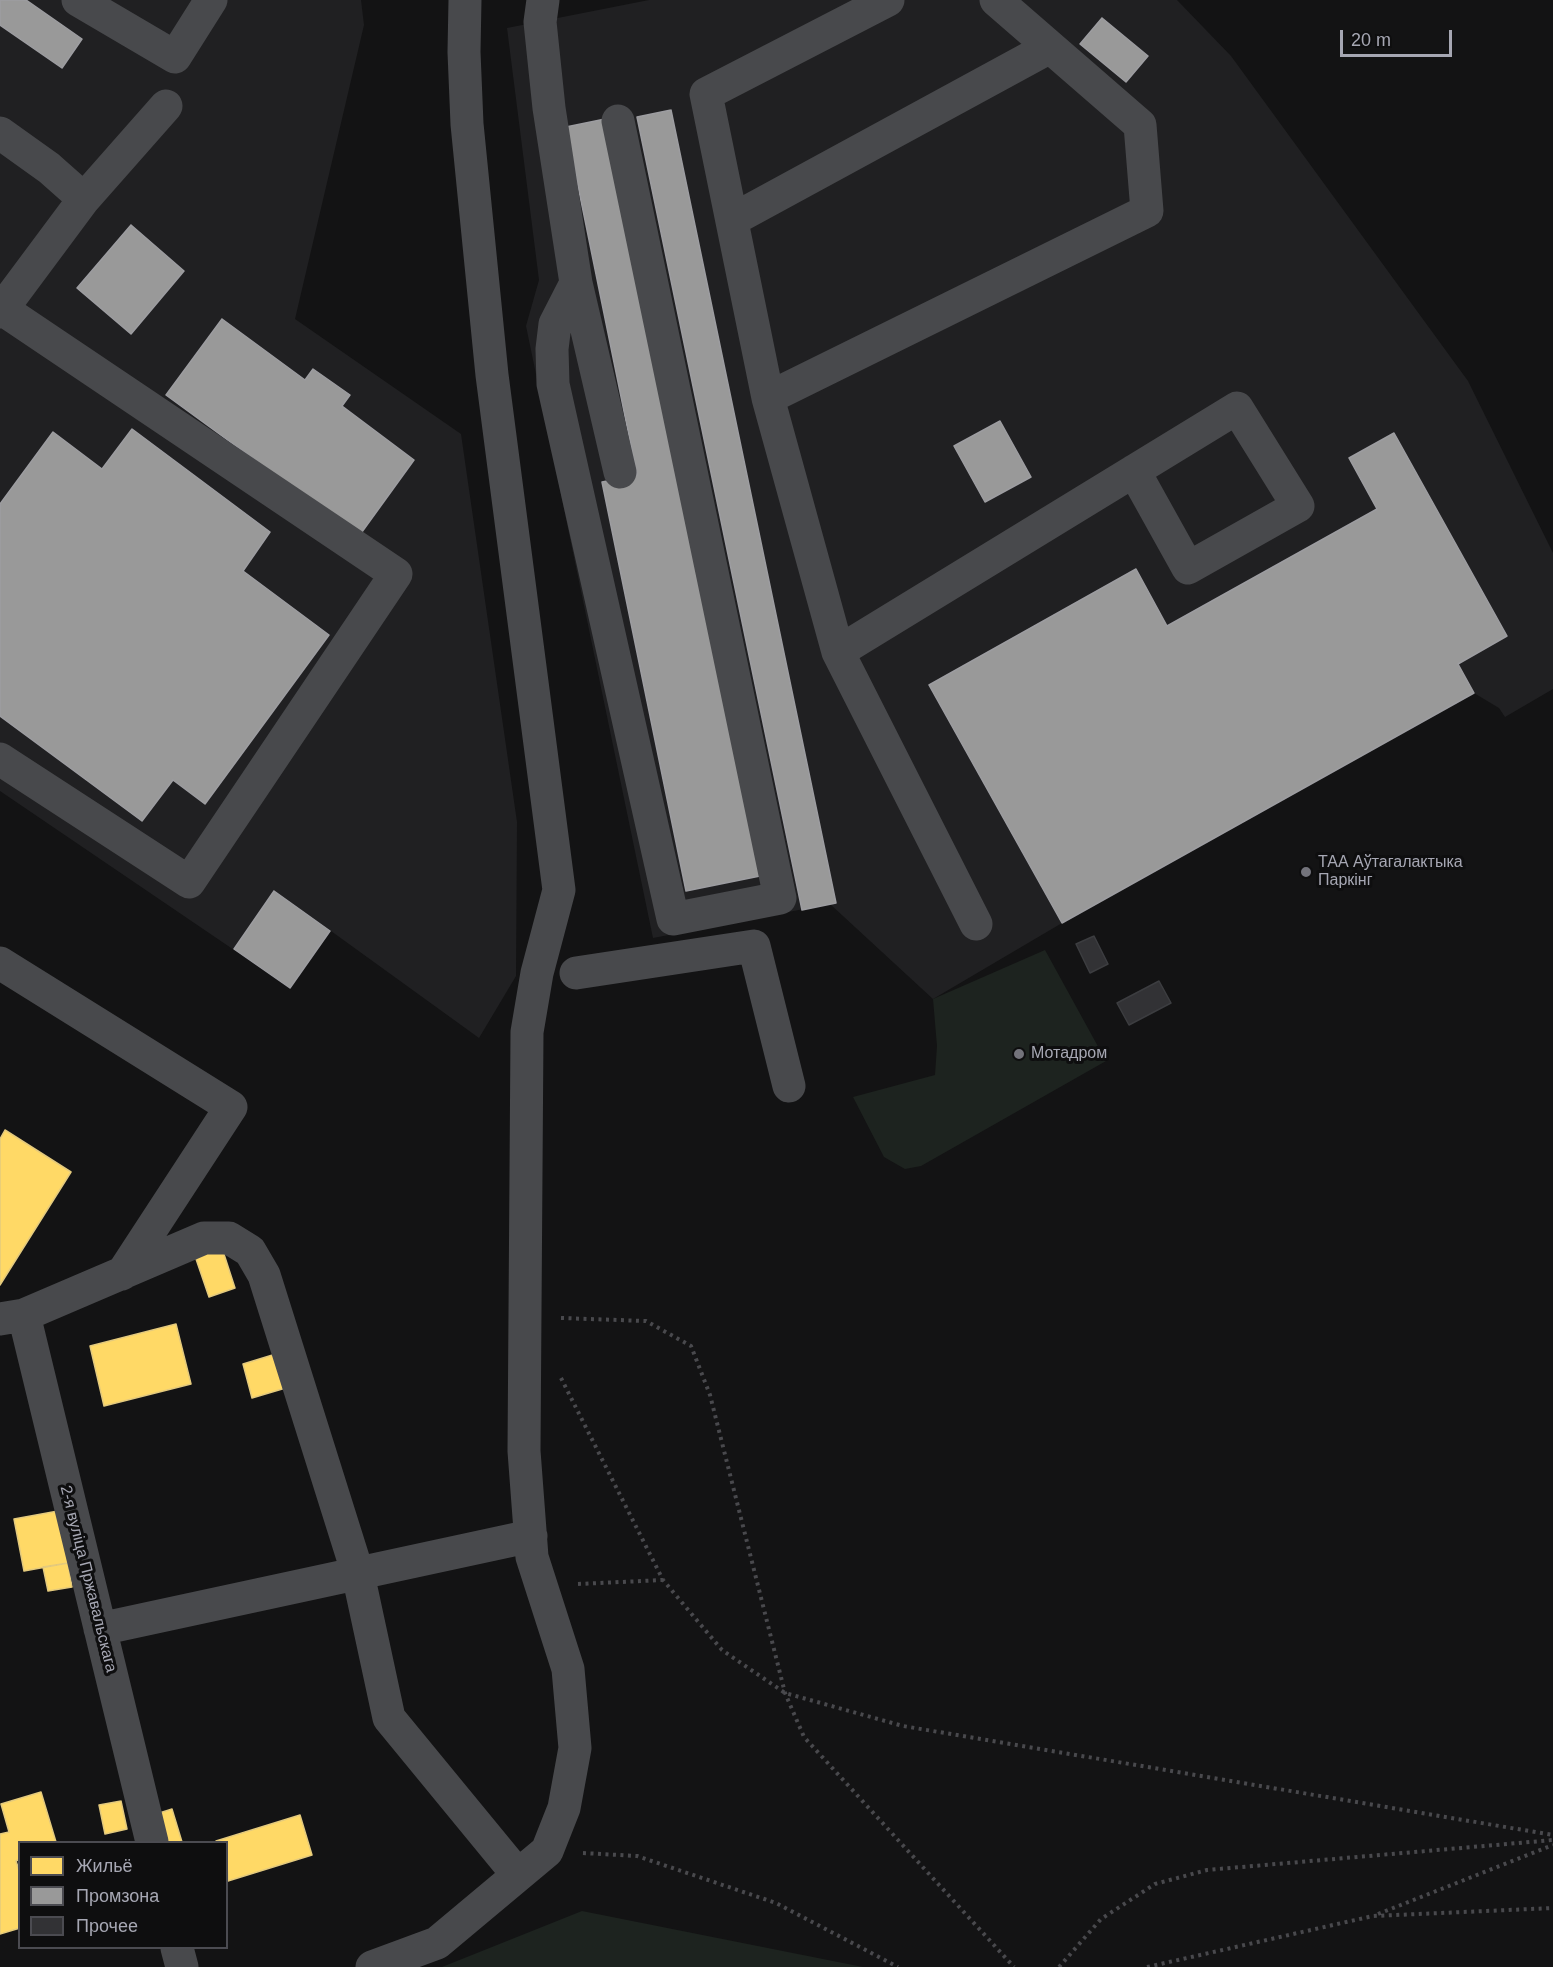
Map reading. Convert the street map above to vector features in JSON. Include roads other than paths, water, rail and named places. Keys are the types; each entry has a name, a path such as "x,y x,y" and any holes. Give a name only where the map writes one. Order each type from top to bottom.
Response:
{"street":[{"path":"78,0 176,57 211,0"},
{"path":"372,1967 437,1943 547,1851 564,1808 575,1749 568,1669 532,1557 524,1451 527,1032 537,973 560,890 492,375 467,124 464,52 465,0"},
{"path":"543,0 540,22 549,108 576,284 620,472"},
{"path":"888,0 706,94 768,398 838,651 976,924"},
{"path":"768,398 1147,211 1140,124 996,0"},
{"path":"732,220 1050,47"},
{"path":"0,759 189,882 396,574 1,311 84,199 166,106"},
{"path":"576,284 555,324 552,349 553,384 673,919 780,898 618,121"},
{"path":"0,133 49,168 84,199"},
{"path":"838,651 1134,471 1238,408 1298,506 1188,568 1134,471"},
{"path":"576,973 754,946 789,1086"},
{"path":"0,963 231,1107 122,1274"},
{"path":"12,1318 204,1238 229,1238 250,1251 264,1275 358,1574 389,1718 518,1875"},
{"name":"2-я вуліца Пржавальскага","path":"12,1318 100,1629 152,1841"},
{"path":"100,1629 531,1536"},
{"path":"178,1949 182,1967"}],"place":[{"name":"ТАА Аўтагалактыка Паркінг","path":"1306,872"},
{"name":"Мотадром","path":"1019,1054"}]}
